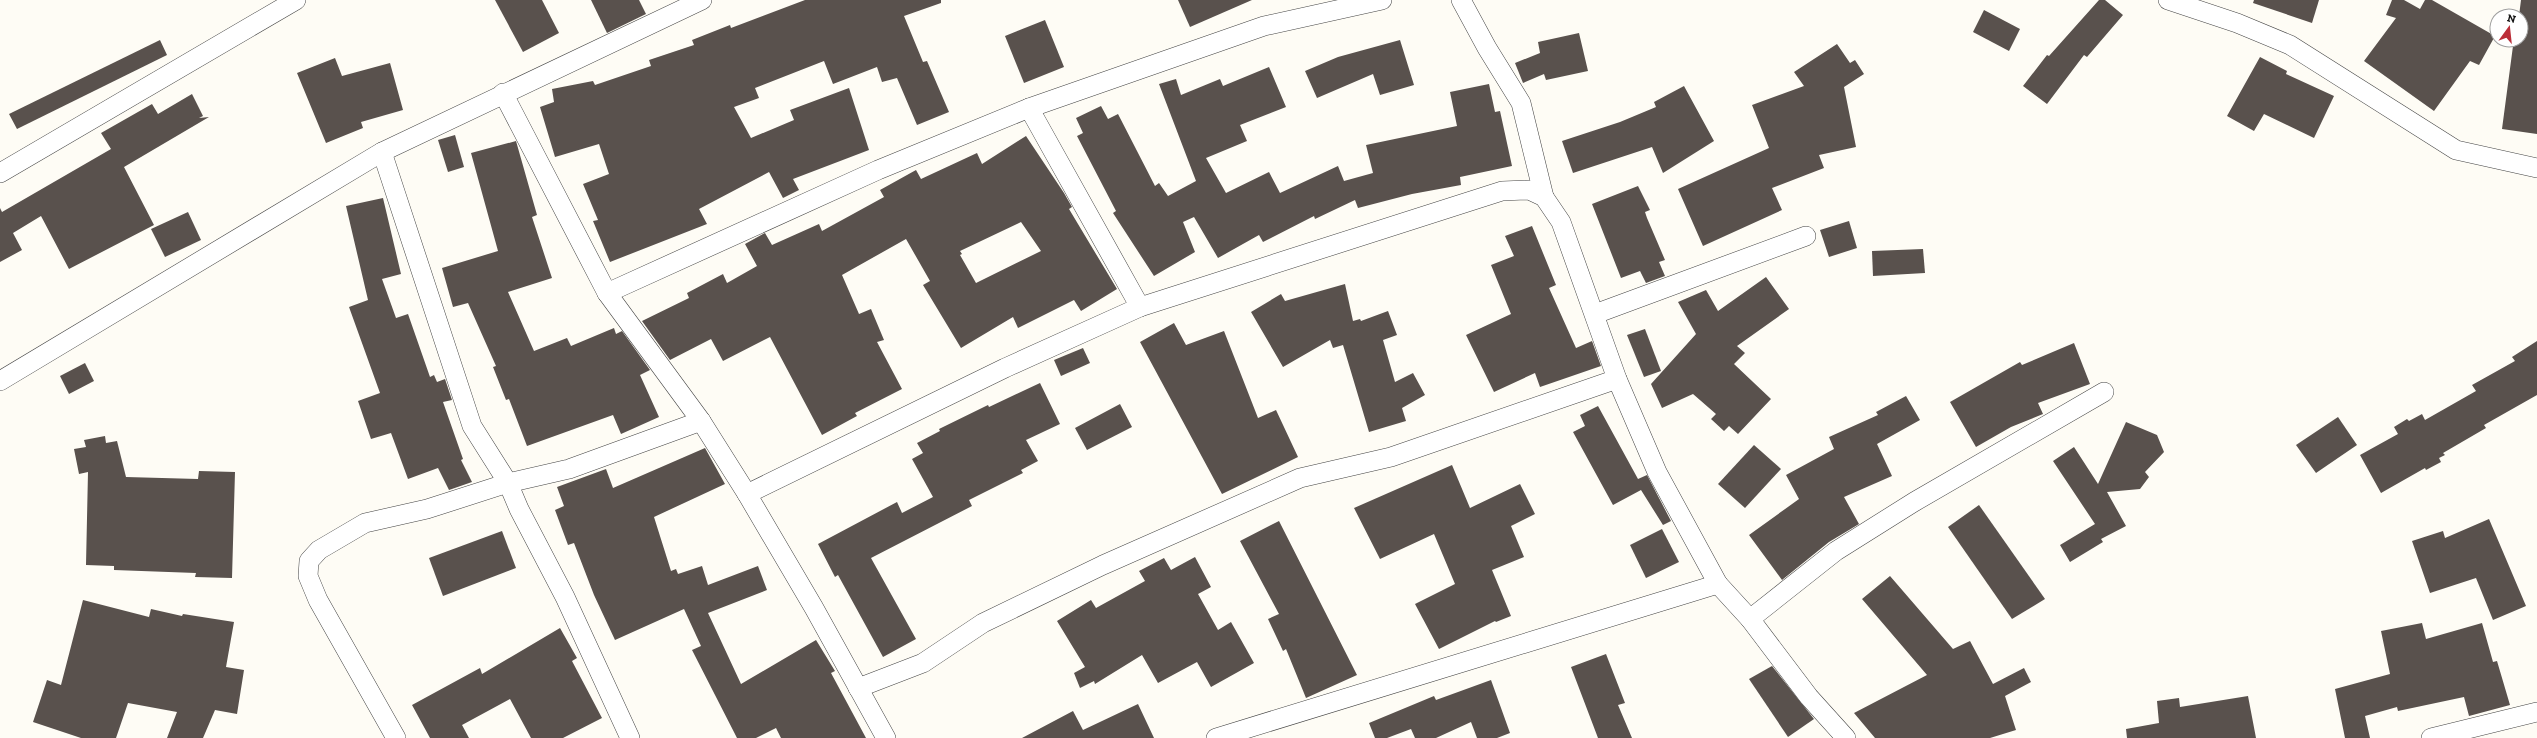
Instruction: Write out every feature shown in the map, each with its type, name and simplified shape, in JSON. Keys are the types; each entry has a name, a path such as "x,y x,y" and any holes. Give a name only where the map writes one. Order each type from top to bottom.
{"street":[{"path":"0,173 296,0"},
{"path":"0,381 382,152 503,93 702,0"},
{"path":"607,293 878,170 1029,108 1264,26 1382,0"},
{"path":"1461,0 1487,48 1521,103 1544,198 1561,222 1617,379 1657,472 1718,584 1750,619 1809,696 1846,738"},
{"path":"2168,0 2237,23 2290,46 2456,150 2537,168"},
{"path":"503,93 607,293 701,421 747,494 814,608 886,738"},
{"path":"1029,108 1140,307"},
{"path":"382,152 472,426 508,483 519,510 565,597 630,738"},
{"path":"747,494 1005,368 1140,307 1502,191 1529,190 1544,198"},
{"path":"1595,314 1806,236"},
{"path":"858,688 923,664 983,623 1103,565 1300,478 1391,457 1617,379"},
{"path":"1750,619 1836,551 1914,502 2104,392"},
{"path":"396,738 318,600 308,576 309,561 319,550 365,523 427,509 508,483 569,469 701,421"},
{"path":"1216,738 1718,584"},
{"path":"2431,738 2537,712"}],"building":[{"path":"495,0 542,0 559,33 523,52"},
{"path":"591,0 639,0 646,14 607,33"},
{"path":"805,0 941,0 941,3 904,16 923,62 927,61 949,112 917,125 897,78 882,82 877,67 833,84 824,61 755,88 759,98 734,107 751,138 794,120 790,110 849,88 869,150 793,179 799,190 783,198 769,172 699,209 707,224 610,262 593,221 598,220 583,184 609,174 599,144 555,157 540,107 554,102 552,89 593,81 595,85 651,66 649,60 694,45 692,40 730,25 731,28"},
{"path":"1178,0 1252,0 1190,27"},
{"path":"2099,0 2105,0 2123,15 2087,57 2084,55 2047,104 2023,86 2047,55 2049,56"},
{"path":"2254,0 2319,0 2312,23 2253,3"},
{"path":"2392,0 2404,0 2420,9 2425,0 2432,0 2489,33 2489,47 2479,65 2470,61 2434,111 2364,61 2396,18 2386,15"},
{"path":"2521,0 2537,0 2537,134 2502,129 2513,48 2529,48 2529,8 2520,8"},
{"path":"1984,10 2020,29 2009,51 1973,32"},
{"path":"1045,20 1064,67 1024,83 1005,36"},
{"path":"1579,33 1588,71 1546,80 1544,74 1523,83 1515,63 1540,53 1538,42"},
{"path":"160,40 167,55 17,129 9,114"},
{"path":"1400,40 1414,85 1380,95 1373,74 1317,98 1305,71 1338,57"},
{"path":"1837,44 1850,63 1855,60 1864,74 1844,87 1856,147 1819,155 1824,168 1772,188 1782,210 1703,246 1678,189 1769,148 1752,105 1804,86 1794,72"},
{"path":"2260,57 2287,71 2286,74 2334,96 2314,138 2264,114 2254,131 2227,116"},
{"path":"335,58 342,76 390,63 403,110 361,122 363,128 326,143 297,73"},
{"path":"1269,67 1286,107 1240,125 1247,141 1206,158 1226,193 1269,172 1280,193 1338,166 1344,181 1373,173 1366,145 1457,126 1450,92 1489,84 1495,112 1500,111 1512,166 1460,177 1461,185 1412,194 1358,208 1355,200 1315,219 1314,216 1263,242 1259,235 1218,258 1194,217 1183,222 1195,252 1154,276 1113,213 1116,211 1077,136 1083,133 1076,118 1101,106 1108,119 1118,114 1155,186 1159,183 1168,196 1196,181 1159,84 1176,79 1181,95 1220,79 1223,86"},
{"path":"1684,86 1714,141 1663,173 1652,147 1573,173 1562,141 1620,122 1656,107 1654,102"},
{"path":"192,94 203,116 199,118 209,117 124,167 154,225 69,269 41,216 13,233 22,250 0,262 0,208 2,212 111,149 101,133 152,104 158,114"},
{"path":"455,135 464,167 448,172 438,140"},
{"path":"1026,136 1064,193 1072,207 1069,209 1117,289 1081,311 1074,300 1018,328 1013,317 961,348 923,285 930,281 906,239 842,275 859,314 871,309 884,340 877,342 902,389 855,413 857,416 822,435 770,337 723,361 711,339 670,360 642,321 689,298 687,293 723,274 727,283 757,266 745,244 765,233 772,245 819,224 822,231 884,197 880,190 916,170 921,179 977,153 982,164","holes":["1021,222 1041,251 976,283 960,255 962,254 960,251"]},
{"path":"516,141 537,215 532,217 552,278 508,292 534,351 567,338 571,346 614,328 616,334 622,331 650,370 640,375 659,417 621,434 613,415 527,446 509,399 506,400 493,367 496,366 468,303 453,307 442,268 498,251 471,153"},
{"path":"1638,186 1650,210 1645,212 1665,260 1659,262 1665,276 1646,283 1640,271 1621,278 1592,204"},
{"path":"383,198 401,274 382,279 396,318 408,314 430,377 434,375 437,382 445,379 452,400 443,402 463,459 461,460 472,482 449,490 438,468 408,479 391,433 371,439 358,401 380,393 349,307 368,300 346,206"},
{"path":"188,212 201,240 165,257 151,229"},
{"path":"1849,221 1857,248 1829,257 1820,230"},
{"path":"1532,226 1556,285 1549,288 1576,348 1592,341 1601,366 1540,387 1535,373 1494,392 1466,335 1511,314 1491,265 1514,256 1505,236"},
{"path":"1923,249 1925,273 1873,276 1872,251"},
{"path":"1766,277 1789,309 1737,346 1745,353 1734,364 1771,399 1738,434 1729,426 1724,431 1711,419 1716,414 1693,394 1662,408 1651,384 1696,334 1678,302 1706,290 1718,311"},
{"path":"1345,284 1353,321 1360,319 1361,321 1388,311 1397,335 1383,340 1395,382 1413,373 1425,395 1402,408 1406,421 1369,432 1343,345 1333,348 1330,340 1283,367 1251,312 1281,294 1285,301"},
{"path":"1174,323 1186,345 1224,331 1258,418 1276,410 1298,457 1222,494 1140,342"},
{"path":"1645,329 1661,371 1644,377 1627,335"},
{"path":"2537,341 2537,395 2484,425 2486,428 2443,453 2445,455 2439,458 2441,462 2426,470 2425,468 2381,493 2360,455 2398,434 2394,427 2407,419 2409,421 2422,414 2425,420 2476,391 2472,385 2515,361 2512,357"},
{"path":"2074,343 2090,384 2038,403 2043,414 2011,427 1976,447 1950,402 2020,362 2022,365"},
{"path":"1083,348 1090,363 1061,376 1054,360"},
{"path":"85,363 94,381 69,394 60,376"},
{"path":"1040,383 1060,424 1026,440 1038,461 1021,470 1023,473 969,500 972,506 871,558 916,639 883,657 838,575 835,577 818,544 897,502 902,513 933,497 912,459 923,453 917,443 940,431 939,429 988,405 989,407"},
{"path":"1906,396 1920,420 1877,444 1892,476 1844,497 1859,524 1829,542 1782,580 1749,535 1799,499 1786,475 1834,449 1829,437 1878,415 1876,412"},
{"path":"1120,404 1132,427 1087,450 1075,428"},
{"path":"1598,406 1638,479 1647,475 1671,521 1663,525 1641,490 1613,505 1573,432 1585,426 1580,415"},
{"path":"2338,417 2357,445 2316,473 2296,445"},
{"path":"2126,422 2157,435 2164,452 2145,472 2149,477 2140,489 2107,492 2126,526 2101,539 2103,542 2070,562 2060,545 2095,524 2053,461 2074,447 2098,484"},
{"path":"105,436 106,443 117,441 126,477 198,479 199,471 235,472 232,578 195,577 196,573 114,570 114,566 86,565 88,472 79,474 74,449 86,447 84,440"},
{"path":"1754,445 1781,469 1745,508 1718,484"},
{"path":"705,448 725,484 654,517 671,571 676,569 678,574 702,566 708,585 758,566 767,590 708,613 741,684 816,640 835,671 831,673 866,738 781,738 776,728 756,738 737,738 692,650 701,646 684,609 615,640 594,595 574,543 568,545 555,510 564,506 557,487 606,469 613,488"},
{"path":"1452,465 1470,508 1520,484 1535,514 1511,526 1524,557 1492,570 1511,616 1496,622 1495,621 1439,649 1415,604 1455,584 1434,534 1380,559 1354,508"},
{"path":"1979,505 2045,599 2012,619 1948,527"},
{"path":"2489,519 2526,606 2493,620 2476,578 2430,593 2412,541 2443,531 2445,538"},
{"path":"1279,521 1357,675 1306,698 1286,649 1283,651 1268,619 1279,614 1240,541"},
{"path":"1662,529 1679,562 1646,578 1630,545"},
{"path":"502,531 516,568 443,596 429,558"},
{"path":"1195,557 1211,587 1198,594 1218,630 1231,622 1254,663 1211,687 1197,662 1158,683 1142,655 1095,684 1094,681 1080,688 1074,673 1085,667 1057,621 1091,600 1096,608 1145,581 1139,571 1164,558 1171,570"},
{"path":"1890,576 1953,649 1970,641 1993,684 2024,668 2031,682 2005,696 2016,730 1990,738 1875,738 1854,713 1927,675 1862,599"},
{"path":"83,600 149,617 151,609 182,616 183,614 234,622 226,667 244,670 237,714 215,710 203,738 167,738 177,712 128,703 116,738 81,738 33,722 47,680 61,685"},
{"path":"2422,623 2426,639 2482,623 2493,662 2497,661 2510,705 2469,716 2464,697 2398,711 2397,707 2365,716 2370,738 2345,738 2335,689 2390,674 2381,631"},
{"path":"560,628 577,658 572,661 602,718 563,738 531,738 510,699 462,725 469,738 430,738 412,705 480,668 482,674"},
{"path":"1606,654 1625,703 1618,705 1632,738 1598,738 1571,667"},
{"path":"1772,666 1814,719 1788,737 1749,679"},
{"path":"1491,680 1510,733 1497,738 1477,738 1471,722 1436,738 1415,738 1411,729 1387,738 1375,738 1369,723 1434,696 1436,700"},
{"path":"2248,696 2256,738 2127,738 2126,729 2159,723 2157,701 2179,698 2180,707"},
{"path":"1138,704 1154,738 1022,738 1073,711 1083,730"}]}
